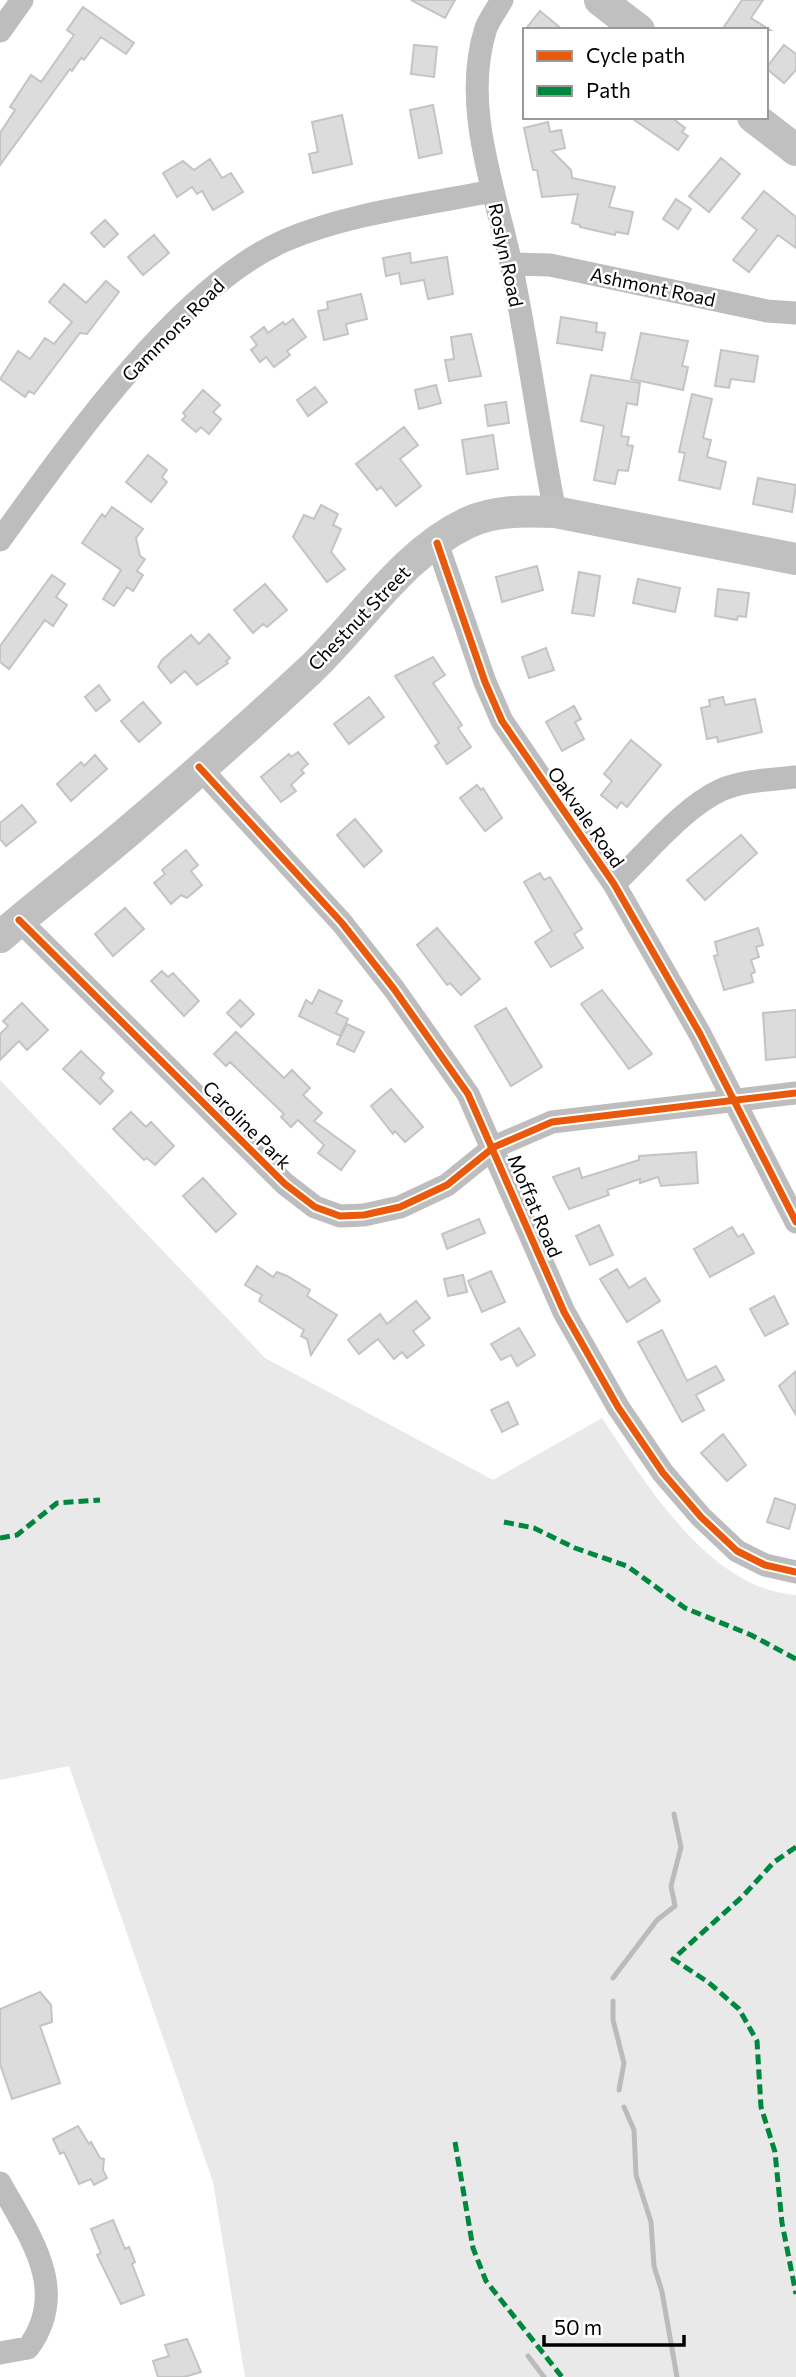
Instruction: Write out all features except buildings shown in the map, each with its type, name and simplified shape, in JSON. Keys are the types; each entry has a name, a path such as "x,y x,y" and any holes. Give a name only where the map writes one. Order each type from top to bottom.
{"main road":[{"path":"600,0 636,28"},
{"path":"756,119 796,150"},
{"name":"Chestnut Street","path":"10,928 131,829 309,671 404,570 465,524 485,516 516,511 555,512 796,559"}],"street":[{"path":"0,31 22,0"},
{"name":"Roslyn Road","path":"502,0 486,27 478,88 480,124 492,191 511,264 555,512"},
{"name":"Gammons Road","path":"0,540 114,391 150,349 217,282 249,258 286,240 325,226 492,191"},
{"name":"Ashmont Road","path":"511,264 550,265 767,311 796,313"},
{"name":"Oakvale Road","path":"437,543 485,682 502,721 614,884 734,1099 796,1222"},
{"name":"Moffat Road","path":"199,766 310,886 394,989 468,1094 494,1147 517,1210 564,1312 618,1407 663,1473 701,1517 737,1550 765,1565 796,1572"},
{"path":"614,884 694,807 721,790 748,782 796,777"},
{"name":"Caroline Park","path":"10,928 285,1184 315,1207 340,1216 400,1207 447,1185 494,1147 552,1122 796,1093"},
{"path":"0,2183 45,2270 48,2292 44,2316 28,2348 0,2353"}],"shaded area":[{"path":"0,1080 265,1358 493,1480 602,1418 660,1501 708,1554 735,1574 764,1588 796,1595 796,2377 245,2377 213,2182 69,1766 0,1780"}],"waterway":[{"path":"613,1978 657,1920 675,1906 671,1886 681,1847 674,1814"},
{"path":"613,2001 613,2020 624,2063 619,2090"},
{"path":"624,2107 634,2130 636,2175 651,2222 654,2266 662,2292 677,2377"},
{"path":"528,2356 544,2377"}],"marked path":[{"path":"0,1538 17,1535 57,1503 100,1500"},
{"path":"504,1522 534,1528 575,1548 627,1566 685,1608 751,1635 796,1659"},
{"path":"796,1847 774,1862 743,1896 673,1959 708,1982 739,2009 757,2041 761,2107 775,2152 782,2223 796,2294"},
{"path":"455,2142 473,2248 486,2281 562,2377"}],"cycle path":[{"path":"437,543 485,682 502,721 614,884 700,1034 796,1222"},
{"path":"199,767 342,923 394,989 468,1094 564,1312 618,1407 663,1473 701,1517 737,1551 765,1565 796,1572"},
{"path":"19,920 285,1184 315,1207 340,1216 364,1215 400,1207 447,1185 494,1147 552,1122 796,1093"}]}
